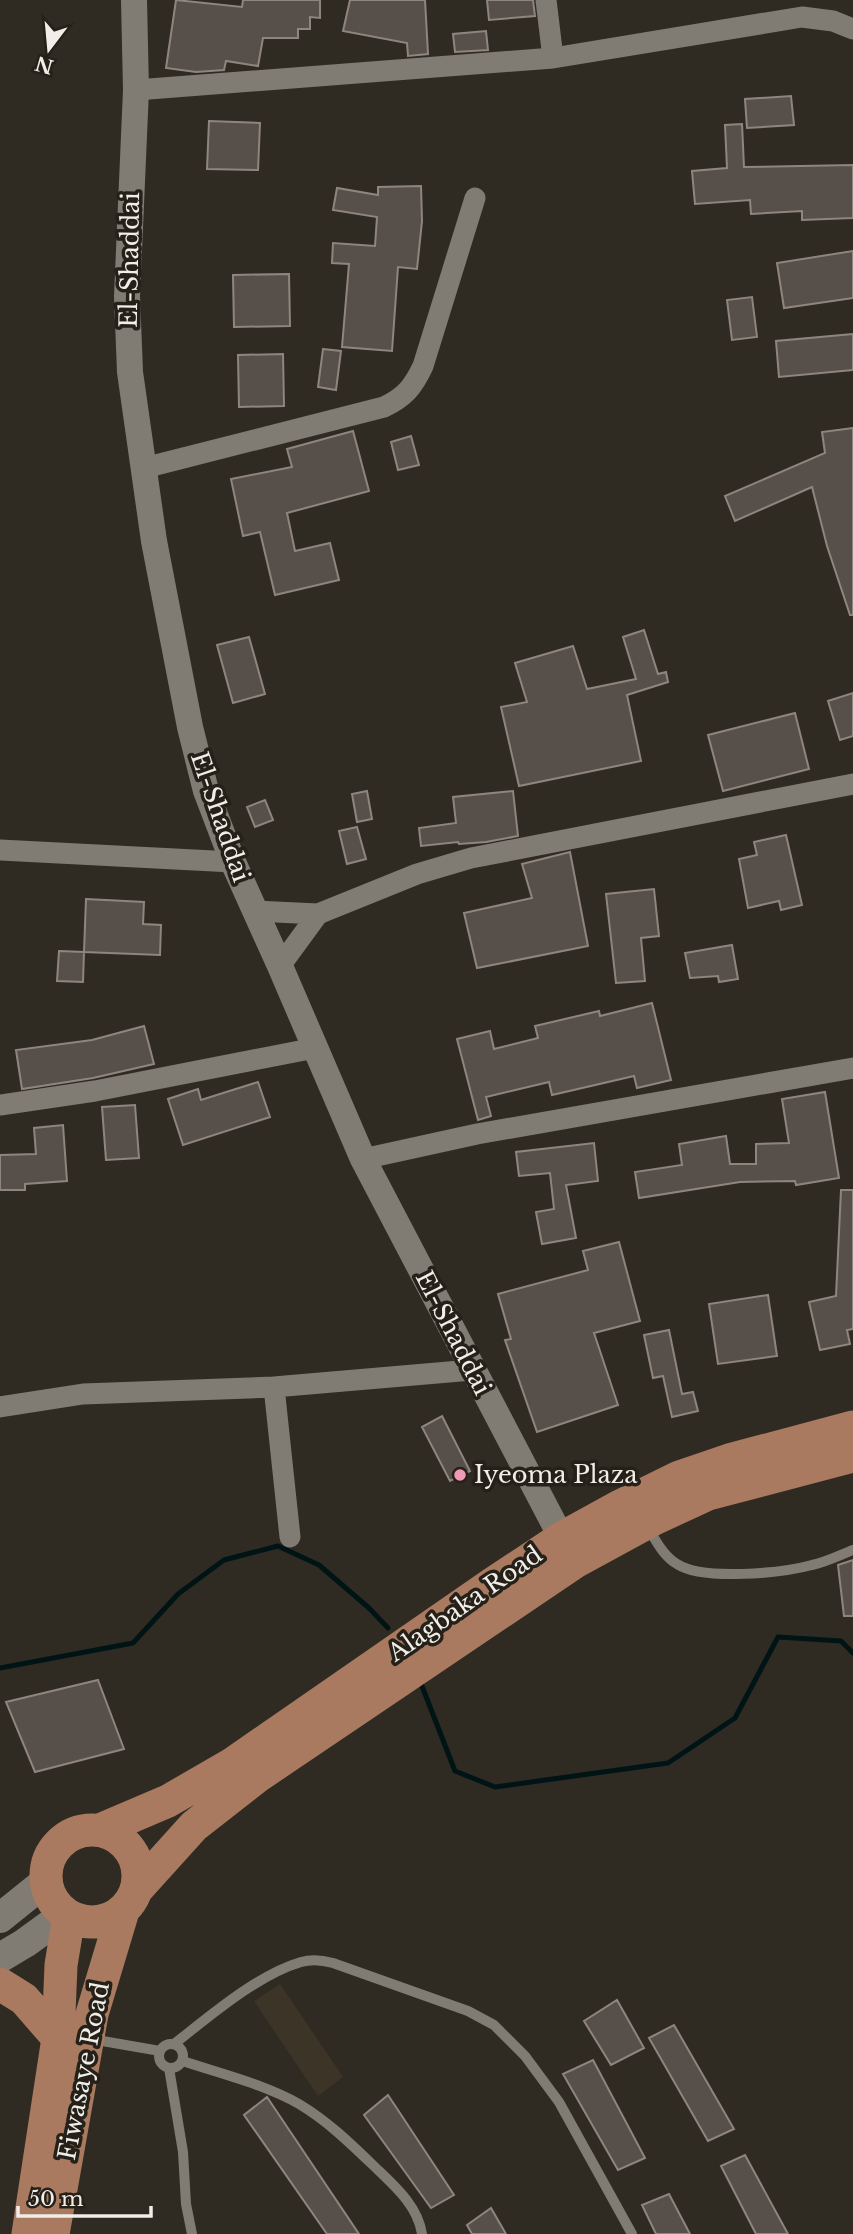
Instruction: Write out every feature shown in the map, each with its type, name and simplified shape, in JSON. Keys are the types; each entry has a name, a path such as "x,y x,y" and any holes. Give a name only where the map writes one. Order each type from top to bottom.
{"main road":[{"name":"Alagbaka Road","path":"130,1899 194,1826 258,1776 568,1551 620,1506 679,1477 729,1460 853,1427"},
{"name":"Alagbaka Road","path":"100,1830 180,1796 568,1551 645,1523 708,1494 853,1456"},
{"path":"85,1830 100,1830 127,1844 135,1857 139,1872 130,1899 111,1919 83,1922 67,1915 52,1899 46,1881 46,1867 60,1842 85,1830"},
{"path":"0,1918 46,1881"},
{"name":"Fiwasaye Road","path":"28,2234 73,2038 92,2014 130,1899"},
{"path":"0,1958 67,1915"},
{"name":"Fiwasaye Road","path":"53,2234 73,2038 61,1965 67,1915"},
{"path":"0,1984 24,1999 73,2038"}],"street":[{"name":"El-Shaddai","path":"134,0 136,90 127,296 130,372 154,541 190,727 206,791 233,862 363,1159 568,1551"},
{"path":"546,0 553,58"},
{"path":"136,90 553,58 802,17 833,21 853,29"},
{"path":"144,468 384,407 401,398 414,386 423,366 475,198"},
{"path":"254,911 318,914 417,874 471,858 853,784"},
{"path":"0,849 233,862"},
{"path":"280,966 318,914"},
{"path":"0,1105 96,1091 314,1048"},
{"path":"363,1159 477,1134 853,1068"},
{"path":"0,1407 83,1394 274,1387 472,1370"},
{"path":"274,1387 290,1537"}],"lane":[{"path":"645,1523 659,1547 675,1564 687,1569 725,1574 766,1573 812,1565 853,1550"},
{"path":"183,2061 174,2068 169,2068 160,2062 160,2051 163,2047 174,2044 234,1998 275,1973 301,1962 318,1960 333,1963 468,2011 494,2025 525,2056 559,2102 632,2234"},
{"path":"73,2038 160,2051"},
{"path":"174,2044 183,2051 183,2061"},
{"path":"183,2061 278,2093 337,2130 400,2191 419,2219 422,2234"},
{"path":"169,2068 183,2152 186,2204 192,2234"}],"shaded area":[{"path":"280,1984 343,2077 318,2096 254,2001"}],"building":[{"path":"176,0 242,7 243,0 320,0 320,18 310,17 310,29 298,29 298,38 263,38 258,66 226,61 224,70 196,72 166,68"},
{"path":"350,0 425,0 428,54 408,56 407,43 343,31"},
{"path":"487,0 533,0 535,16 489,20"},
{"path":"486,31 488,50 455,52 453,34"},
{"path":"791,96 794,125 747,128 745,99"},
{"path":"209,121 260,123 258,170 207,169"},
{"path":"742,124 744,167 853,165 853,218 802,220 802,211 751,214 750,200 695,204 692,171 727,168 725,125"},
{"path":"421,186 422,221 417,269 398,267 392,351 342,347 349,264 332,263 333,243 375,246 377,217 333,210 337,188 378,195 378,187"},
{"path":"853,251 853,298 784,308 777,263"},
{"path":"289,274 290,326 234,327 233,275"},
{"path":"752,297 757,337 732,340 727,300"},
{"path":"853,334 853,370 779,377 776,341"},
{"path":"323,349 341,351 336,390 318,387"},
{"path":"283,354 284,406 239,407 238,355"},
{"path":"853,428 853,615 850,615 827,546 812,487 735,521 725,496 825,453 822,432"},
{"path":"353,431 369,491 287,513 295,551 330,543 339,580 275,595 260,532 243,536 231,479 292,467 287,449"},
{"path":"411,436 419,465 398,470 391,442"},
{"path":"644,630 658,674 666,672 668,682 627,695 641,761 519,786 501,707 527,702 515,663 573,646 587,689 636,679 623,637"},
{"path":"249,637 265,694 233,703 217,645"},
{"path":"853,693 853,736 840,740 828,701"},
{"path":"795,713 809,769 723,791 708,735"},
{"path":"367,791 372,819 357,822 352,794"},
{"path":"513,791 518,836 486,842 421,846 419,828 456,823 453,797"},
{"path":"265,800 273,820 255,827 247,807"},
{"path":"357,827 366,859 347,864 339,831"},
{"path":"786,835 802,905 781,910 779,901 748,908 739,859 757,855 754,842"},
{"path":"570,852 588,946 477,968 464,913 532,898 522,864"},
{"path":"654,889 659,936 641,938 645,981 616,983 606,894"},
{"path":"86,899 144,902 143,924 161,925 160,955 84,952"},
{"path":"732,945 738,979 719,982 718,976 690,978 685,953"},
{"path":"59,951 84,952 83,982 57,981"},
{"path":"652,1003 671,1080 637,1088 634,1076 552,1095 549,1082 486,1097 491,1116 478,1120 457,1039 490,1031 494,1049 538,1038 535,1026 599,1011 600,1016"},
{"path":"144,1026 154,1064 93,1078 22,1089 16,1050 92,1040"},
{"path":"258,1082 270,1117 183,1145 168,1099 198,1089 201,1100"},
{"path":"825,1092 839,1178 796,1185 795,1181 740,1182 639,1198 635,1172 682,1165 679,1144 726,1136 730,1164 756,1164 756,1144 789,1143 782,1099"},
{"path":"135,1105 139,1158 106,1160 102,1107"},
{"path":"63,1125 67,1181 25,1184 25,1190 0,1190 0,1155 36,1154 34,1128"},
{"path":"594,1143 598,1181 566,1185 576,1238 542,1244 536,1212 554,1209 550,1173 519,1176 516,1152"},
{"path":"841,1190 853,1190 853,1329 847,1330 850,1344 820,1350 809,1302 836,1296"},
{"path":"619,1242 640,1321 594,1333 618,1405 537,1432 505,1340 511,1339 498,1294 588,1270 583,1251"},
{"path":"768,1295 777,1356 718,1364 709,1304"},
{"path":"669,1330 682,1394 693,1392 698,1411 672,1417 663,1376 653,1378 644,1335"},
{"path":"442,1416 470,1471 450,1481 422,1427"},
{"path":"853,1560 853,1616 844,1616 838,1565"},
{"path":"98,1680 124,1749 35,1772 6,1702"},
{"path":"617,2000 644,2048 611,2065 584,2021"},
{"path":"674,2025 734,2129 708,2141 649,2038"},
{"path":"593,2060 645,2158 618,2170 563,2074"},
{"path":"388,2095 454,2195 431,2208 364,2115"},
{"path":"267,2097 359,2234 327,2234 244,2115"},
{"path":"745,2155 788,2234 756,2234 721,2166"},
{"path":"669,2194 690,2234 656,2234 642,2205"},
{"path":"491,2208 506,2234 472,2234 467,2225"}],"waterway":[{"path":"0,1668 133,1643 178,1594 224,1560 278,1546 319,1565 388,1628"},
{"path":"420,1681 455,1771 495,1787 668,1763 735,1718 778,1637 841,1641 853,1653"}],"place":[{"name":"Iyeoma Plaza","path":"460,1475"}]}
